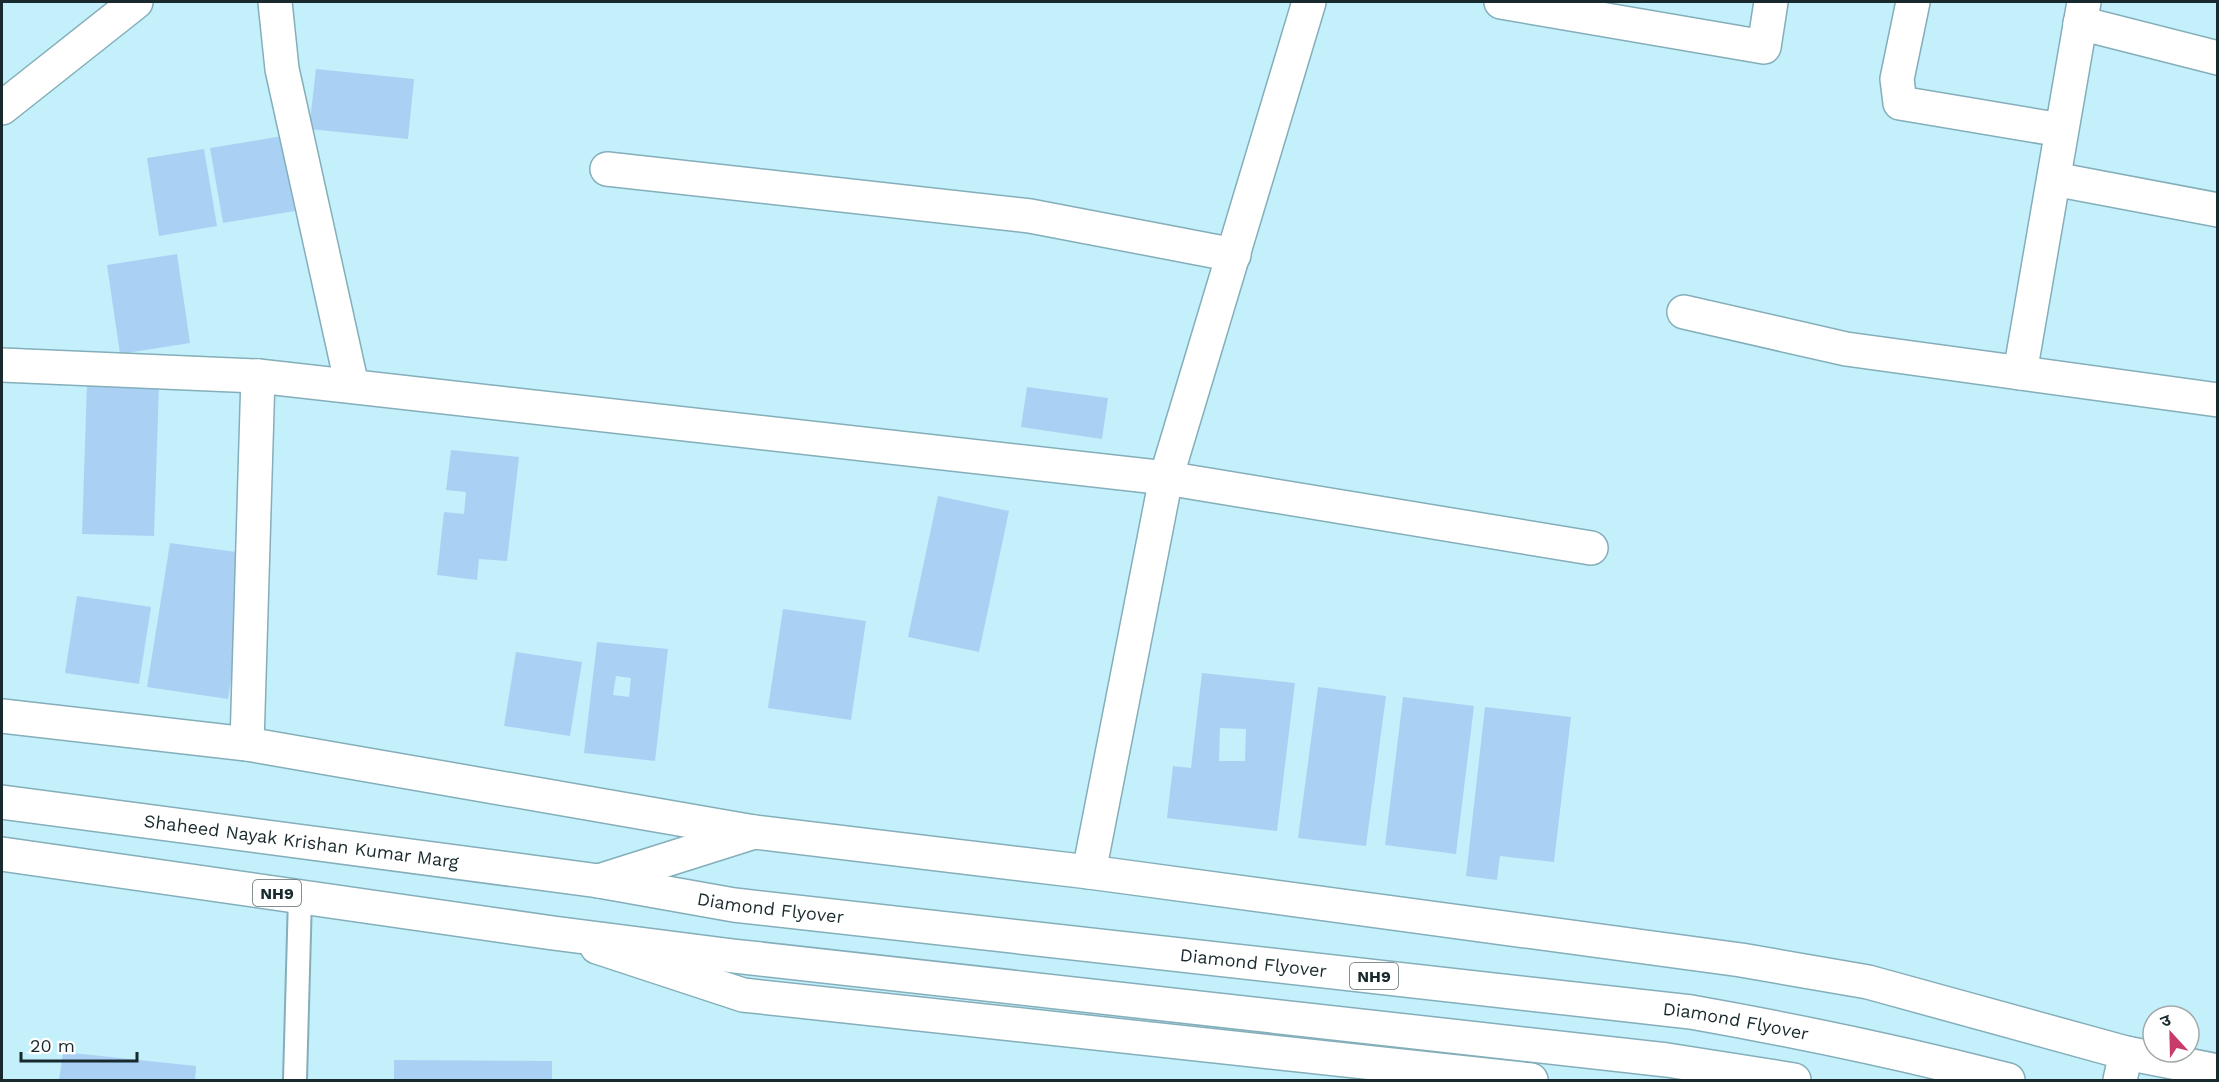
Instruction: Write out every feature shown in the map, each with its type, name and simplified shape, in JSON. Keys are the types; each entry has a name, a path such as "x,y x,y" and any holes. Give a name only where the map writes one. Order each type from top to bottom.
{"main road":[{"path":"2,108 136,2"},
{"path":"274,2 282,69 352,386"},
{"path":"1089,872 1166,478 1234,255 1304,2"},
{"path":"1501,2 1764,47 1771,2"},
{"path":"1913,2 1898,79 1900,103 2061,130"},
{"path":"2020,373 2082,12 2217,58"},
{"path":"608,169 1030,216 1234,255"},
{"path":"2054,179 2217,210"},
{"path":"1684,312 1846,349 2217,400"},
{"path":"2,364 258,376 1166,478 1591,548"},
{"path":"247,744 258,376"},
{"path":"2,716 247,744 754,832 1089,872 1764,964 1868,982 2123,1066 2217,1071"},
{"name":"Shaheed Nayak Krishan Kumar Marg","path":"2,802 599,881"},
{"path":"599,881 754,832"},
{"name":"NH9","path":"2,854 553,933 733,956 1666,1060 1794,1080"},
{"name":"Diamond Flyover","path":"599,881 734,905 1691,1012 1819,1035 1920,1057 2008,1080"},
{"path":"553,933 743,994 1531,1080"}],"lane":[{"path":"295,1080 300,897"}],"building":[{"path":"316,69 414,79 408,139 309,129"},
{"path":"283,136 295,211 223,223 210,148"},
{"path":"204,149 217,226 159,236 147,158"},
{"path":"177,254 190,343 120,354 107,265"},
{"path":"87,383 159,385 154,536 82,534"},
{"path":"1027,387 1108,398 1102,439 1021,427"},
{"path":"451,450 519,457 507,561 479,559 477,580 437,575 444,512 464,514 466,492 446,490"},
{"path":"938,496 1009,511 979,652 908,637"},
{"path":"170,543 251,554 228,699 147,687"},
{"path":"77,596 151,607 139,684 65,673"},
{"path":"783,609 866,621 851,720 768,708"},
{"path":"597,642 668,649 655,761 584,753","holes":["616,676 631,678 629,697 613,695"]},
{"path":"516,652 582,662 570,736 504,726"},
{"path":"1202,673 1295,683 1277,831 1167,818 1173,766 1191,768","holes":["1220,728 1246,729 1245,761 1219,761"]},
{"path":"1318,687 1386,696 1366,846 1298,838"},
{"path":"1403,697 1474,706 1456,854 1385,845"},
{"path":"1485,707 1571,717 1554,862 1500,856 1497,880 1466,876"},
{"path":"63,1052 196,1066 195,1080 59,1080"},
{"path":"394,1060 552,1061 552,1080 394,1080"}]}
